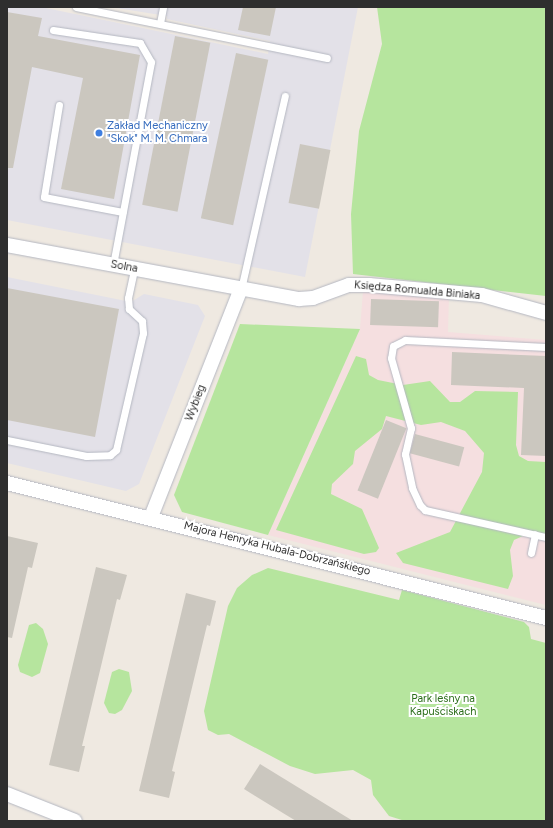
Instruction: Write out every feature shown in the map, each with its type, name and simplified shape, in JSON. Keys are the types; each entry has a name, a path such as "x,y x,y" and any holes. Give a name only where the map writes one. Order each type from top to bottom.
{"street":[{"name":"Solna","path":"7,245 241,289"},
{"name":"Księdza Romualda Biniaka","path":"241,289 298,299 319,296 349,285 369,285 482,295 546,313"},
{"name":"Wybieg","path":"151,517 241,289"},
{"name":"Majora Henryka Hubala-Dobrzańskiego","path":"7,483 151,517 546,618"},
{"path":"7,794 75,821"}],"lane":[{"path":"76,7 327,58"},
{"path":"160,23 163,7"},
{"path":"52,30 140,43 151,62 113,265"},
{"path":"241,289 285,96"},
{"path":"59,105 44,197 123,212"},
{"path":"7,440 86,456 110,455 116,450 143,332 142,321 129,309 128,298 134,269"},
{"path":"546,347 405,340 397,342 391,352 392,370 411,428 405,454 412,488 424,510 546,537"},
{"path":"531,553 535,534"}],"shaded area":[{"path":"7,7 41,7 268,54 270,41 167,19 167,16 110,7 358,7 305,277 7,220"},
{"path":"7,277 131,302 144,294 198,305 205,316 139,484 126,491 7,463"},
{"path":"363,291 449,295 448,332 546,340 546,605 268,535 360,329"}],"green space":[{"path":"377,7 546,7 546,296 353,274 351,214 359,131 382,44"},
{"path":"240,324 360,329 268,535 182,512 174,495"},
{"path":"356,356 366,359 369,375 378,380 403,385 430,381 450,402 460,402 475,391 518,392 516,445 519,456 528,461 546,462 546,537 534,531 514,540 510,550 513,576 508,589 403,563 396,553 450,532 482,472 484,453 465,431 441,422 421,425 386,416 382,429 355,451 353,464 332,484 331,494 362,509 379,548 376,552 364,554 276,530"},
{"name":"Park leśny na Kapuściskach","path":"268,568 399,600 402,590 524,622 529,627 531,639 546,643 546,821 405,821 389,816 373,795 371,780 353,770 315,774 290,766 229,734 218,735 208,730 204,711 228,606 237,588 252,575"},
{"path":"36,623 43,629 48,644 40,673 32,677 20,672 18,665 29,625"},
{"path":"119,669 129,672 132,691 122,710 115,714 109,713 104,703 112,672"}],"building":[{"path":"243,7 276,7 270,36 238,30"},
{"name":"Zakład Mechaniczny \"Skok\" M. M. Chmara","path":"7,12 42,18 38,36 140,55 114,199 61,189 83,78 32,67 13,168 7,168"},
{"path":"175,36 210,43 178,212 142,205"},
{"path":"236,53 268,60 233,225 201,218"},
{"path":"300,144 330,150 319,209 289,203"},
{"path":"7,288 119,309 95,437 7,420"},
{"path":"371,299 439,301 438,327 370,325"},
{"path":"452,352 546,356 546,456 521,455 524,388 451,385"},
{"path":"386,420 406,428 378,499 358,490"},
{"path":"415,434 464,447 459,467 410,453"},
{"path":"7,536 38,543 32,568 28,567 12,638 7,637"},
{"path":"96,567 127,575 120,600 117,599 82,746 85,746 79,772 49,765"},
{"path":"186,593 216,601 210,626 207,625 172,771 175,772 169,798 139,791"},
{"path":"260,764 353,821 296,821 244,789"}],"place":[{"name":"Zakład Mechaniczny \"Skok\" M. M. Chmara","path":"99,133"}]}
